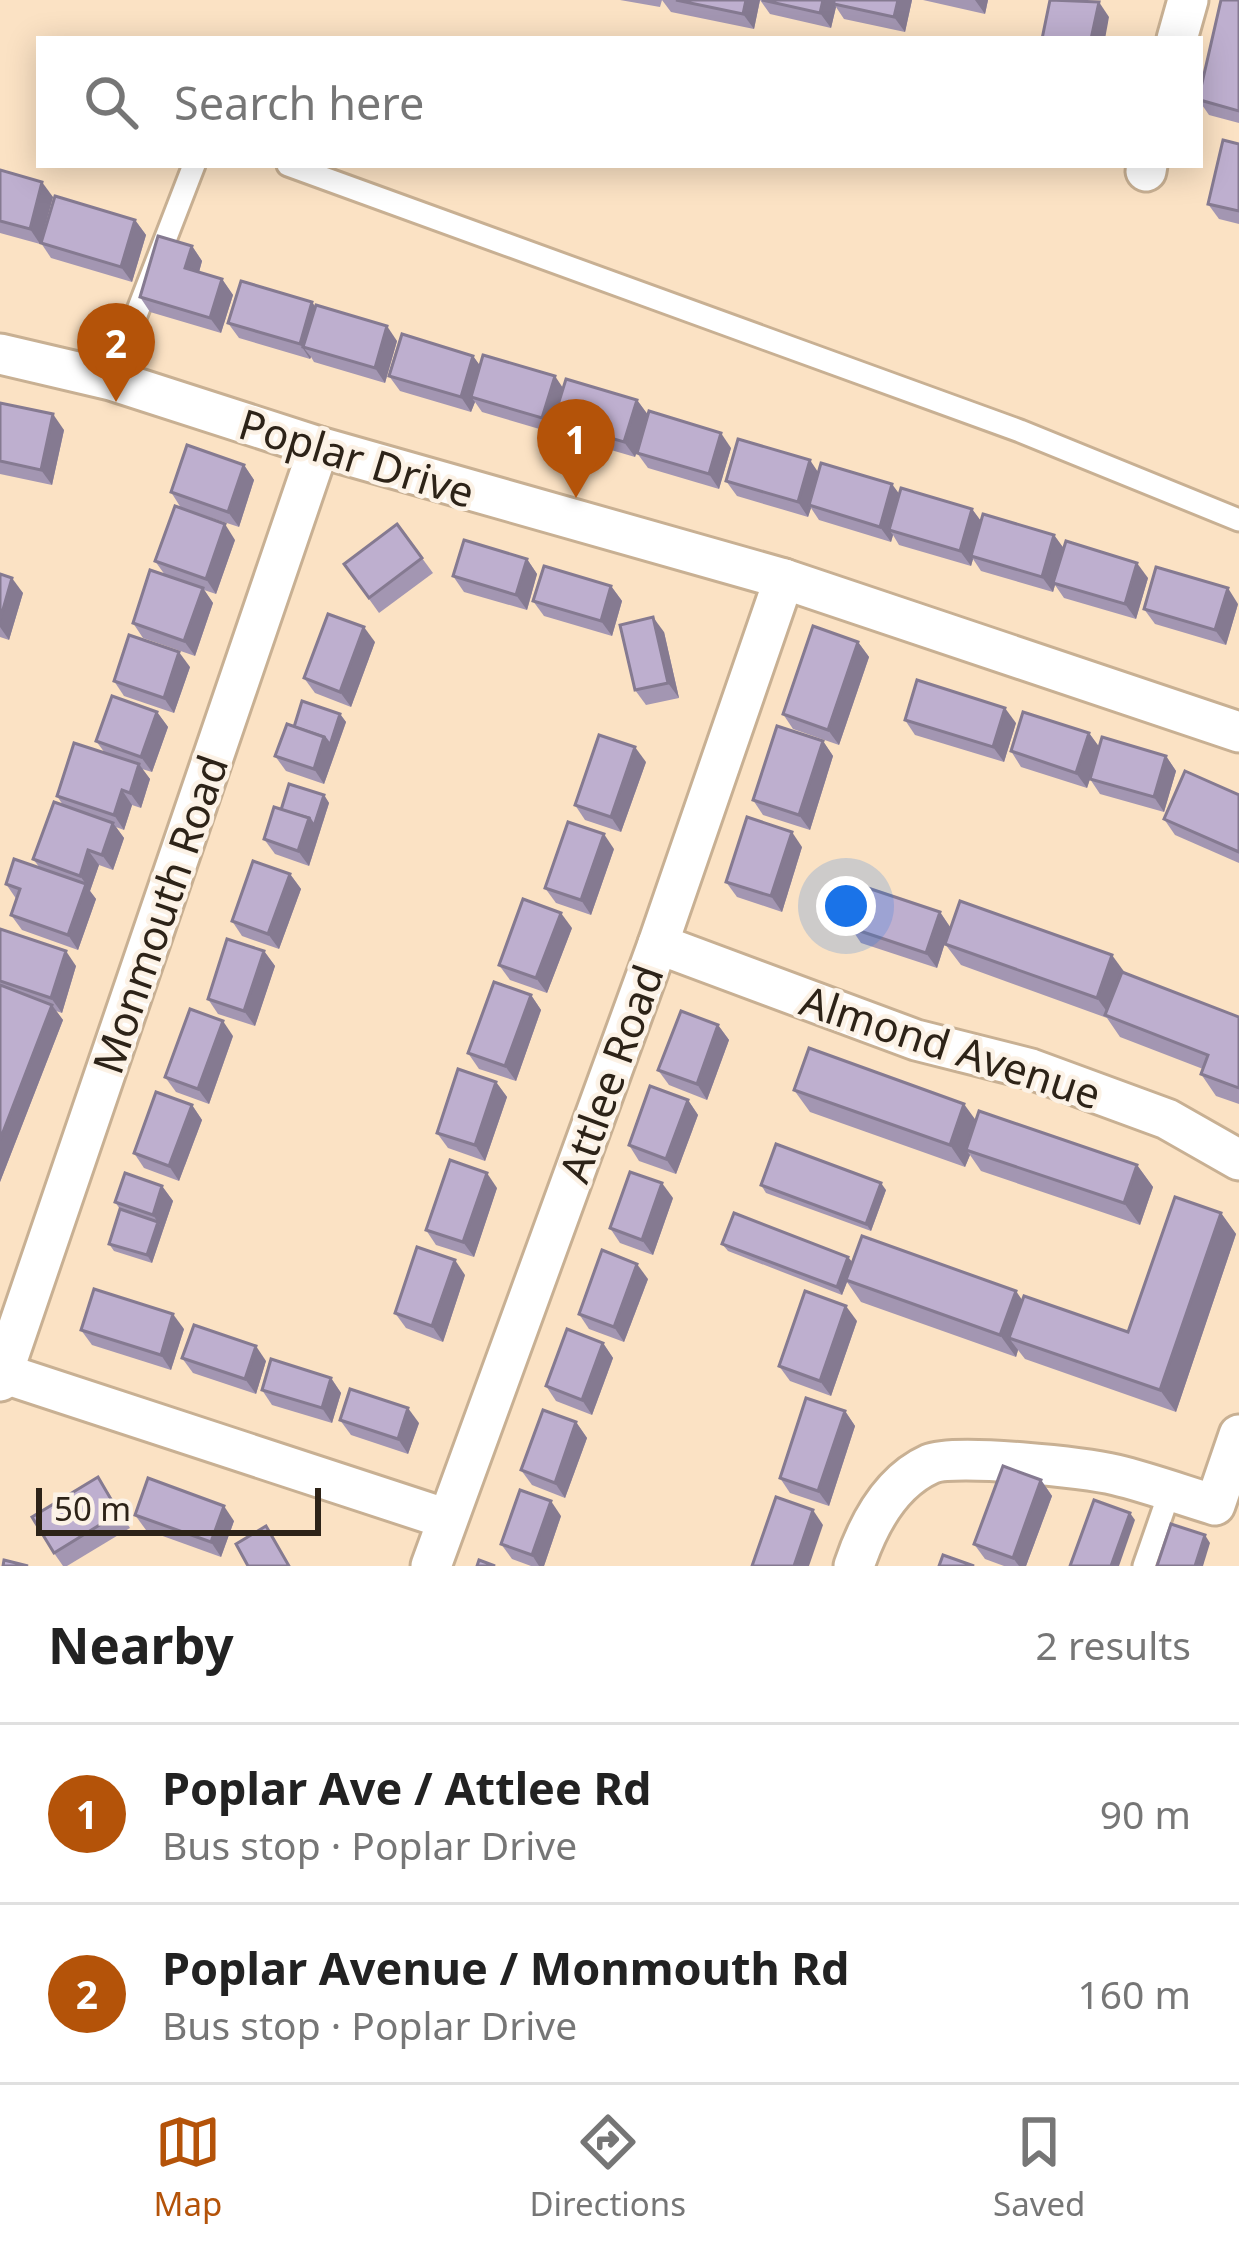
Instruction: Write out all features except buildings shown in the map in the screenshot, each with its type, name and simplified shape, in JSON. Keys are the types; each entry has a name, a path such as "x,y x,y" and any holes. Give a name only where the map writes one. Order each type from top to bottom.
{"street":[{"path":"1179,36 1188,0"},
{"name":"Poplar Drive","path":"0,354 111,380 320,447 784,579 1239,732"},
{"name":"Monmouth Road","path":"1,1377 320,447"},
{"name":"Attlee Road","path":"431,1566 658,944 784,579"},
{"name":"Almond Avenue","path":"658,944 916,1040 1031,1069 1167,1119 1239,1160"},
{"path":"1,1377 447,1520"},
{"path":"854,1566 865,1533 896,1489 932,1462 970,1460 1112,1474 1214,1505 1239,1435"}],"lane":[{"path":"111,380 193,168"},
{"path":"296,168 1020,431 1239,520"},
{"path":"1144,1566 1170,1491"}],"place":[{"name":"Poplar Avenue / Monmouth Rd","path":"116,402"},
{"name":"Poplar Ave / Attlee Rd","path":"576,498"}]}
